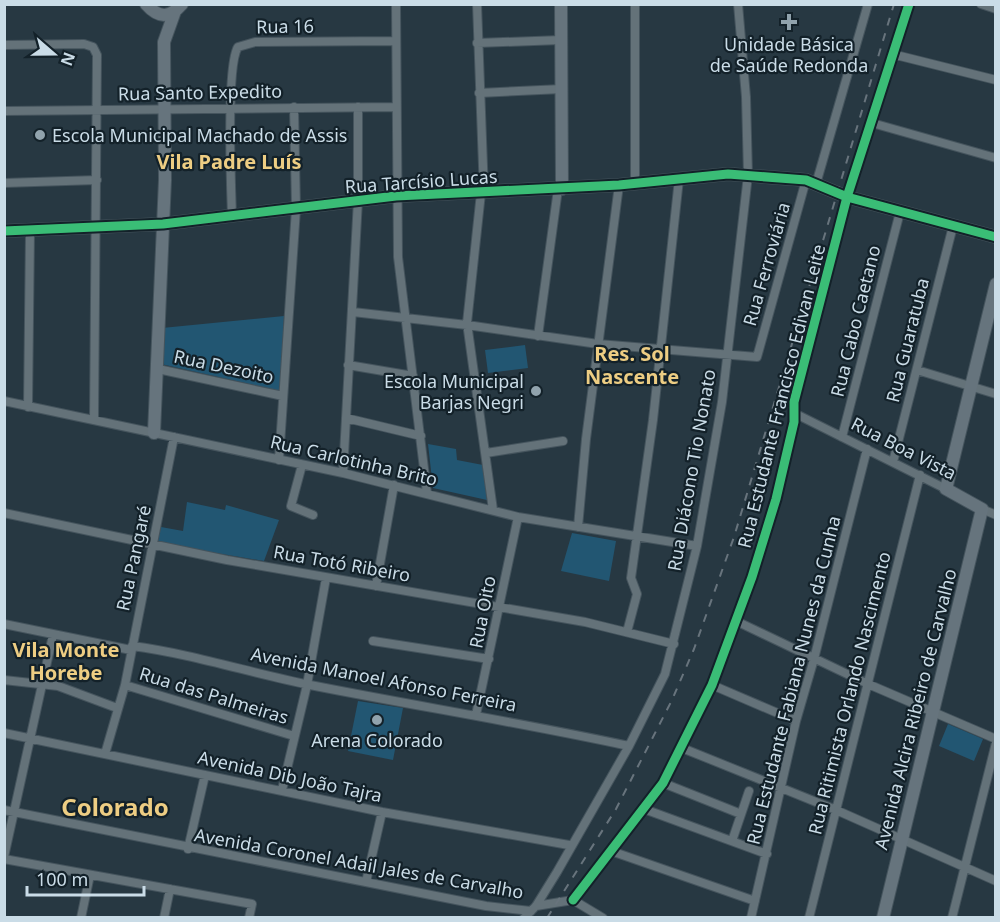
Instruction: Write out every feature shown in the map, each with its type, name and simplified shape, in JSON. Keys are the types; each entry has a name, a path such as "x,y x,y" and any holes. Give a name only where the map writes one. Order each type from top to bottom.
{"street":[{"path":"146,4 154,13 178,9"},
{"path":"396,4 395,107 398,256 427,493"},
{"path":"477,4 483,193 468,325 493,510"},
{"path":"538,336 560,189 561,4"},
{"path":"635,4 635,184"},
{"name":"Rua Diácono Tio Nonato","path":"524,918 533,908 629,746 664,674 674,644 697,546 716,445 748,175 746,97 738,4"},
{"name":"Rua Ferroviária","path":"728,354 757,357 868,4"},
{"name":"Rua Estudante Francisco Edivan Leite","path":"573,900 663,783 712,684 776,500 796,414 793,409 842,196 872,123 909,4"},
{"path":"981,4 996,9"},
{"path":"154,433 166,109 164,42 178,9"},
{"path":"477,43 561,40"},
{"name":"Rua 16","path":"232,216 231,107 234,57 241,44 395,41"},
{"path":"4,45 84,44 93,47 97,55 94,420"},
{"path":"892,54 996,80"},
{"path":"479,93 562,88"},
{"path":"279,460 296,209 294,107"},
{"path":"343,473 358,201 358,107"},
{"name":"Rua Santo Expedito","path":"4,111 395,107"},
{"path":"872,123 996,158"},
{"name":"Rua Tarcísio Lucas","path":"4,231 97,229 163,224 396,196 560,189 728,174 811,182 842,196 996,237"},
{"path":"627,632 638,594 631,578 662,349 679,179"},
{"path":"4,183 97,180"},
{"path":"578,527 598,344 619,185"},
{"name":"Rua Cabo Caetano","path":"842,437 900,212"},
{"name":"Rua Guaratuba","path":"893,462 953,226"},
{"path":"28,407 30,231"},
{"path":"946,489 971,387 992,316 996,284"},
{"path":"352,312 468,325 598,344 728,354"},
{"path":"348,365 413,376"},
{"name":"Rua Dezoito","path":"158,369 283,396"},
{"path":"916,369 996,394"},
{"name":"Rua Carlotinha Brito","path":"4,401 343,473 518,517 697,546"},
{"name":"Rua Boa Vista","path":"796,414 996,515"},
{"path":"346,418 421,436"},
{"name":"Rua Pangaré","path":"105,754 125,685 174,437"},
{"path":"486,453 563,441"},
{"name":"Rua Estudante Fabiana Nunes da Cunha","path":"751,918 796,721 867,449"},
{"path":"302,465 291,506 313,515"},
{"name":"Rua Ritimista Orlando Nascimento","path":"810,918 920,476"},
{"path":"376,586 394,485"},
{"name":"Avenida Alcira Ribeiro de Carvalho","path":"882,918 982,509"},
{"name":"Rua Totó Ribeiro","path":"4,513 152,546 500,607 627,632 674,644"},
{"name":"Rua Oito","path":"476,715 518,517"},
{"path":"282,790 307,685 326,578"},
{"path":"735,621 996,741 952,918"},
{"name":"Avenida Manoel Afonso Ferreira","path":"4,624 53,635 191,656 307,685 476,715 629,746"},
{"path":"53,635 45,683 9,811 4,858 252,904 249,918"},
{"path":"373,641 489,659"},
{"path":"4,680 45,683 68,688 117,708"},
{"path":"712,684 796,721"},
{"name":"Rua das Palmeiras","path":"125,685 294,736"},
{"name":"Avenida Dib João Tajra","path":"4,733 382,812 569,845"},
{"path":"682,748 836,810 902,842 996,881"},
{"path":"188,849 205,775"},
{"path":"663,783 741,814"},
{"path":"732,841 749,790"},
{"path":"644,809 767,854"},
{"name":"Avenida Coronel Adail Jales de Carvalho","path":"9,811 188,849 486,906 533,908"},
{"path":"366,882 382,812"},
{"path":"611,851 755,901"},
{"path":"81,918 90,875"},
{"path":"164,918 170,890"},
{"path":"533,908 573,900 603,918"}],"shaded area":[{"path":"284,316 280,391 161,364 162,328"},
{"path":"525,345 528,368 488,373 485,350"},
{"path":"428,444 456,449 457,460 483,465 487,500 433,488"},
{"path":"187,502 225,510 226,505 279,520 264,561 157,543 161,527 183,531"},
{"path":"572,533 616,541 609,581 561,571"},
{"name":"Arena Colorado","path":"358,701 403,708 393,760 348,751"},
{"path":"948,724 983,739 974,761 939,746"}],"railway":[{"path":"547,918 616,809 672,700 694,649 734,537 894,4"}],"cycle path":[{"path":"573,900 663,783 712,685 752,577 776,499 794,422 794,402 847,197 909,4"},
{"path":"4,231 163,224 396,196 619,185 728,174 806,180 847,197 996,237"}],"place":[{"name":"Unidade Básica de Saúde Redonda","path":"789,22"},
{"name":"Escola Municipal Machado de Assis","path":"40,135"},
{"name":"Escola Municipal Barjas Negri","path":"536,391"},
{"name":"Arena Colorado","path":"377,720"}],"district":[{"name":"Vila Padre Luís","path":"229,161"},
{"name":"Res. Sol Nascente","path":"632,364"},
{"name":"Vila Monte Horebe","path":"66,660"},
{"name":"Colorado","path":"115,806"}]}
